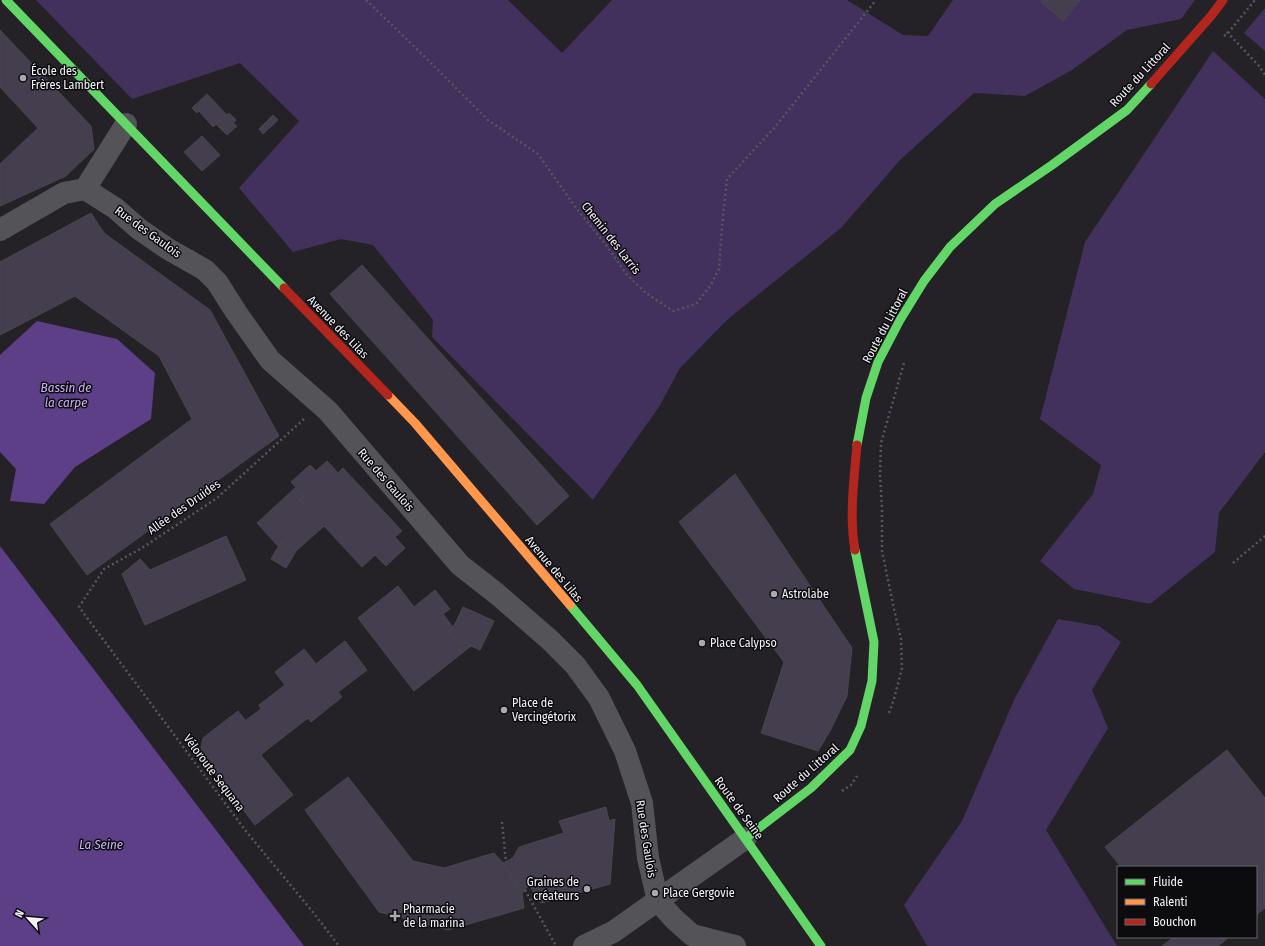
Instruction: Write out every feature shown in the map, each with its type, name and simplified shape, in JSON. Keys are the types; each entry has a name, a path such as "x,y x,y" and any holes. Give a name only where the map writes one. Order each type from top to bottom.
{"street":[{"name":"Avenue des Lilas","path":"6,0 415,423 636,685"},
{"name":"Route du Littoral","path":"746,838 811,788 850,750 861,726 872,681 874,642 853,538 853,484 858,441 866,398 878,362 900,320 924,281 950,247 995,204 1052,165 1127,110 1211,16 1223,0"},
{"path":"0,230 64,193 85,189 126,124"},
{"name":"Rue des Gaulois","path":"85,189 116,208 139,229 168,249 206,270 217,282 270,360 328,411 460,565 497,594 550,640 575,665 600,698 625,751 642,803 648,858 658,901"},
{"name":"Route de Seine","path":"636,685 746,838 821,946"},
{"path":"584,946 613,932 746,838"},
{"path":"658,901 674,919 692,934 734,946"}],"path":[{"name":"Chemin des Larris","path":"366,0 488,120 538,154 576,208 606,245 627,275 646,293 673,312 696,304 711,285 719,269 727,179 775,126 876,0"},
{"path":"1222,37 1228,34 1255,0"},
{"path":"1211,16 1259,66 1265,75"},
{"path":"886,719 894,699 902,668 901,639 882,551 880,475 881,443 905,361"},
{"name":"Allée des Druides","path":"79,607 104,569 142,548 217,498 321,405"},
{"path":"1233,563 1265,536"},
{"name":"Véloroute Sequana","path":"79,607 245,830 339,946"},
{"path":"838,794 851,785 860,772"},
{"path":"502,822 506,862"},
{"path":"525,890 556,946"}],"shaded area":[{"path":"36,0 508,0 562,53 612,0 847,0 903,35 928,36 953,0 1195,0 1181,19 1127,30 1072,70 1025,96 974,93 900,160 841,228 728,319 680,368 659,407 593,500 432,337 433,320 373,245 341,239 293,252 239,188 299,121 240,63 132,99"},
{"path":"1265,8 1265,51 1244,33"},
{"path":"1213,51 1265,99 1265,452 1219,513 1215,552 1150,604 1074,589 1040,561 1093,494 1101,465 1040,419 1085,242"},
{"path":"1058,619 1099,626 1121,642 1092,690 1108,728 1046,830 1117,946 927,946 904,905 962,821 1014,700"}],"water":[{"name":"Bassin de la carpe","path":"37,321 117,339 155,373 151,419 75,467 44,504 10,501 16,469 0,452 0,355"},
{"name":"La Seine","path":"0,546 304,946 0,946"}],"building":[{"path":"1043,0 1080,0 1063,21 1041,2"},
{"name":"École des Frères Lambert","path":"0,30 91,126 94,149 66,176 0,206 0,164 38,128 0,87"},
{"path":"207,94 227,115 213,127 199,111 197,113 192,108"},
{"path":"229,113 236,120 233,123 237,126 227,135 216,124"},
{"path":"273,115 278,120 263,134 259,129"},
{"path":"202,136 220,155 202,171 184,152"},
{"path":"91,213 104,233 210,310 279,436 87,575 50,524 192,419 159,356 75,296 0,335 0,262"},
{"path":"362,265 569,496 537,525 330,294"},
{"path":"327,461 338,473 343,468 402,531 395,537 405,548 386,566 375,555 362,567 300,500 304,496 291,482 310,465 316,471"},
{"name":"Astrolabe","path":"735,474 852,648 847,696 830,731 818,751 761,733 784,662 679,522"},
{"path":"296,487 304,496 300,500 324,526 296,551 281,542 278,546 257,523"},
{"path":"226,536 246,580 145,625 122,574 140,559 150,570"},
{"path":"281,542 296,551 286,568 271,559"},
{"path":"398,586 414,607 435,590 450,609 443,614 453,627 449,636 471,646 414,691 358,618"},
{"path":"463,607 494,621 480,650 449,636"},
{"path":"345,641 367,670 338,692 342,697 311,722 308,718 268,749 246,720 261,709 259,705 285,685 275,672 304,649 316,664"},
{"path":"238,711 268,749 261,755 293,795 255,825 200,754 203,738"},
{"path":"1227,750 1265,798 1265,908 1257,914 1257,866 1120,866 1105,847"},
{"path":"348,777 413,861 444,868 494,853 503,863 522,893 524,908 448,930 379,912 305,810"},
{"path":"606,807 609,821 615,819 610,884 541,903 529,885 522,893 503,863 513,858 519,847 564,833 559,821"},
{"path":"1173,938 1228,938 1218,946 1162,946"}],"traffic: fast":[{"path":"6,0 284,288"},
{"path":"857,445 866,398 878,362 900,320 924,281 950,247 995,204 1052,165 1127,110 1151,84"},
{"path":"746,838 811,788 850,750 861,726 872,681 874,642 855,550"},
{"path":"570,605 637,685 821,946"}],"traffic: slow":[{"path":"388,395 415,423 570,605"}],"traffic: jam":[{"path":"1151,84 1211,16 1223,0"},
{"path":"284,288 388,395"},
{"path":"855,550 852,511 857,445"}],"place":[{"name":"École des Frères Lambert","path":"23,78"},
{"name":"Astrolabe","path":"774,594"},
{"name":"Place Calypso","path":"702,643"},
{"name":"Place de Vercingétorix","path":"504,710"},
{"name":"Graines de créateurs","path":"587,889"},
{"name":"Place Gergovie","path":"655,893"},
{"name":"Pharmacie de la marina","path":"395,916"}]}
